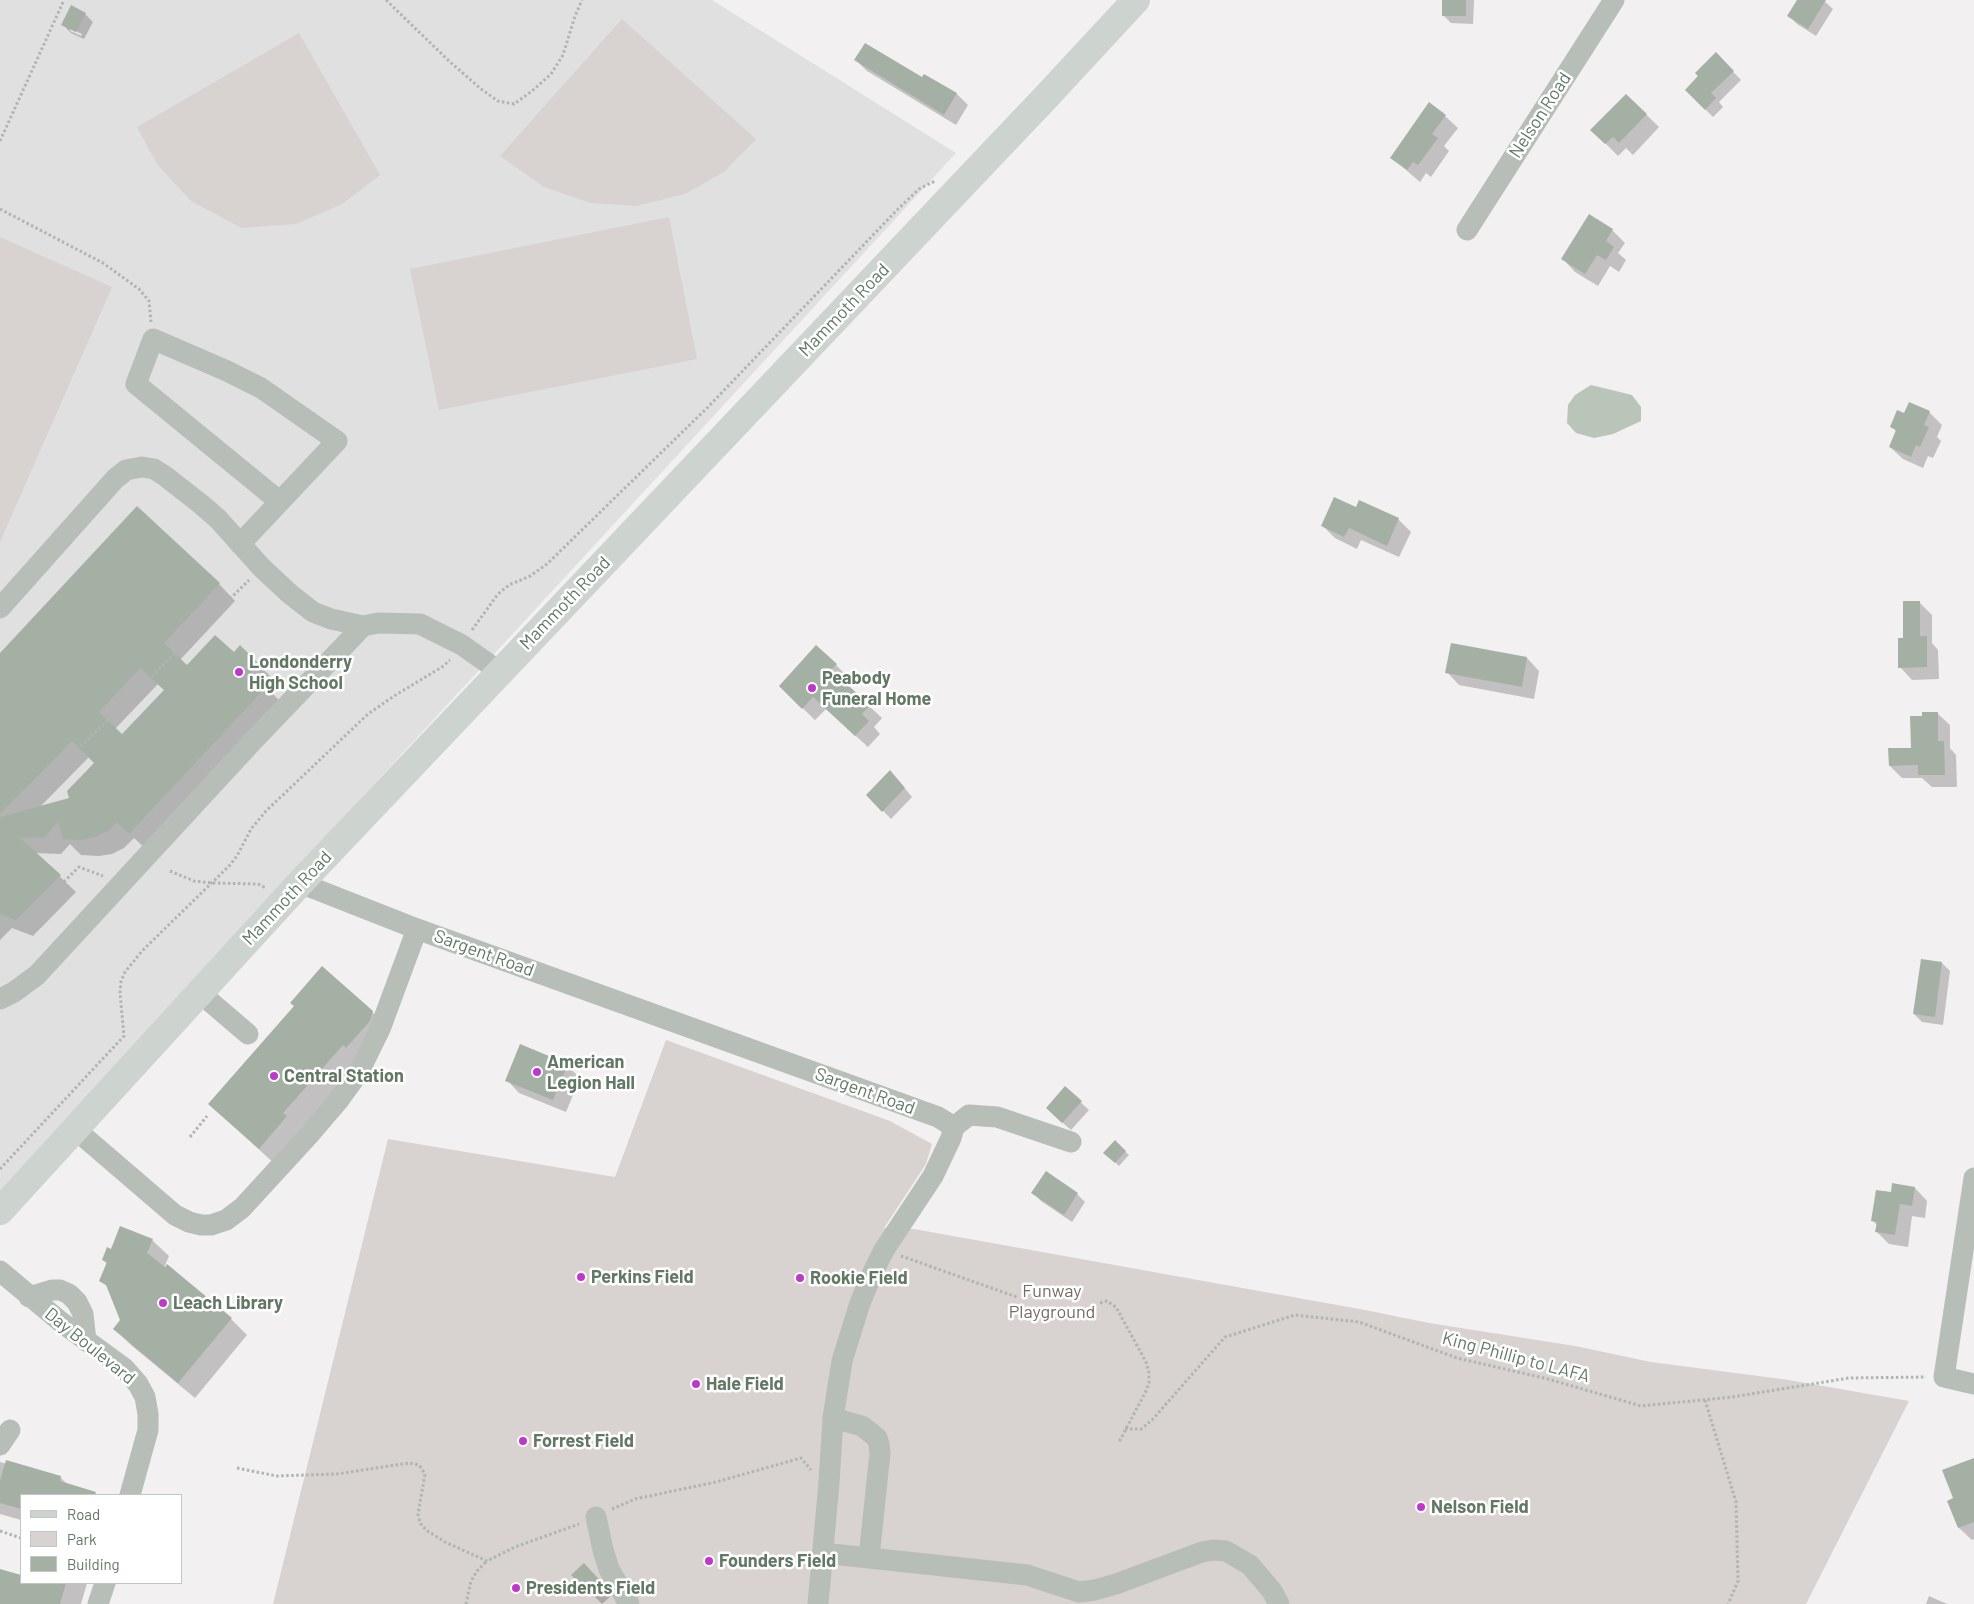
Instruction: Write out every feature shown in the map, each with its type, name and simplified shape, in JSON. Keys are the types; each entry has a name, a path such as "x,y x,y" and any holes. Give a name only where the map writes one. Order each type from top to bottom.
{"main road":[{"name":"Mammoth Road","path":"0,1211 300,883 1027,118 1136,0"}],"street":[{"name":"Nelson Road","path":"1466,230 1614,0"},
{"path":"240,544 336,441 261,388 153,339 136,384 279,501"},
{"path":"0,608 115,479 126,470 134,468 154,469 202,505 262,568 313,612 331,619 363,626 378,623 420,624 462,645 500,672"},
{"path":"0,1000 37,975 252,742 363,626"},
{"name":"Sargent Road","path":"300,883 417,929 938,1118 954,1127"},
{"path":"76,1130 175,1215 188,1222 201,1225 211,1225 226,1220 242,1208 309,1135 359,1072 380,1029 417,929"},
{"path":"200,993 248,1034"},
{"path":"818,1604 824,1553 832,1418 842,1361 860,1303 884,1250 933,1176 951,1138 954,1127 970,1115 996,1117 1071,1142"},
{"path":"1974,1178 1944,1377 1974,1384"},
{"name":"Day Boulevard","path":"0,1271 86,1341 124,1368 138,1384 145,1396 148,1430 130,1494"},
{"path":"832,1418 862,1426 877,1438 879,1444 880,1453 869,1557"},
{"path":"596,1517 609,1569 629,1604"},
{"path":"824,1553 1027,1575 1080,1592 1116,1584 1202,1552 1213,1550 1226,1551 1250,1565 1272,1590 1279,1604"},
{"path":"98,1604 105,1584"}],"path":[{"path":"0,141 64,0"},
{"path":"386,0 481,89 498,101 514,104 551,74 563,55 582,0"},
{"path":"470,634 498,594 509,585 530,576 547,564 708,407 898,210 919,190 940,178"},
{"path":"0,209 103,263 139,289 149,301 153,339"},
{"path":"31,796 262,568"},
{"path":"0,1169 124,1036 121,981 125,972 142,951 213,883 237,856 251,829 266,811 368,714 442,667 454,656"},
{"path":"0,928 15,923 31,914 79,867 105,877"},
{"path":"170,870 194,881 258,884 269,889"},
{"path":"190,1137 207,1116"},
{"path":"884,1250 1017,1297"},
{"path":"1100,1303 1107,1302 1116,1306 1146,1362 1149,1373 1149,1382 1145,1393 1119,1442"},
{"name":"King Phillip to LAFA","path":"1125,1429 1141,1429 1152,1420 1225,1337 1294,1315 1359,1322 1457,1358 1548,1379 1642,1406 1705,1400 1849,1378 1944,1377"},
{"path":"1705,1400 1736,1502 1738,1581 1728,1604"},
{"path":"466,1604 471,1581 477,1571 487,1561 515,1547 569,1529 635,1499 716,1482 801,1458 808,1467 829,1483"},
{"path":"237,1468 277,1476 337,1474 409,1462 418,1465 425,1474 418,1514 420,1523 426,1530 445,1542 487,1561"},
{"path":"0,1531 20,1538"}],"shaded area":[{"name":"Londonderry High School","path":"0,0 712,0 956,153 0,1190"},
{"path":"1591,385 1632,395 1641,407 1641,421 1613,434 1594,438 1576,433 1567,423 1568,405 1575,395"}],"green space":[{"path":"622,19 756,139 724,172 685,194 636,206 590,203 544,187 500,156"},
{"path":"299,33 380,175 342,204 296,224 242,228 191,201 157,164 137,127"},
{"path":"669,217 697,359 439,410 410,269"},
{"path":"0,237 112,287 0,542"},
{"name":"Funway Playground","path":"666,1040 890,1121 932,1144 926,1164 884,1228 914,1229 1429,1323 1575,1346 1651,1362 1789,1380 1909,1401 1806,1604 273,1604 388,1139 615,1177"}],"building":[{"path":"1442,0 1466,0 1466,16 1442,16"},
{"path":"1797,0 1826,0 1808,29 1787,16"},
{"path":"71,5 86,13 76,32 61,25"},
{"path":"865,43 922,77 924,74 957,93 944,115 854,60"},
{"path":"1716,52 1734,71 1711,93 1716,98 1705,110 1685,90 1698,76 1695,73"},
{"path":"1626,94 1647,114 1619,143 1613,137 1605,144 1590,130"},
{"path":"1429,102 1446,115 1432,134 1438,138 1418,165 1413,162 1407,170 1390,158"},
{"path":"1589,214 1613,229 1606,241 1614,247 1606,260 1597,255 1585,274 1561,259"},
{"path":"1909,402 1930,411 1924,425 1929,427 1920,447 1916,445 1911,457 1889,447 1896,430 1890,427 1897,410 1904,413"},
{"path":"1334,497 1356,507 1359,500 1399,518 1387,546 1349,528 1344,537 1321,526"},
{"path":"137,506 220,583 164,643 187,665 215,635 234,652 240,645 258,663 250,671 267,686 129,834 117,822 108,831 95,837 81,840 63,839 58,822 44,838 19,837 61,875 16,920 0,914 0,817 69,798 67,791 94,763 72,741 0,814 0,653","holes":["140,668 164,690 122,734 99,712"]},
{"path":"1903,601 1920,601 1920,636 1927,636 1927,667 1898,668 1898,638 1903,638"},
{"path":"1451,643 1527,657 1522,687 1445,673"},
{"name":"Peabody Funeral Home","path":"816,645 837,664 831,670 870,705 862,714 869,721 855,736 813,697 802,709 779,686"},
{"path":"1922,712 1938,712 1938,741 1944,741 1945,775 1918,775 1918,765 1889,766 1888,748 1911,748 1910,716 1922,716"},
{"path":"890,770 905,788 882,812 866,795"},
{"path":"1921,959 1942,962 1935,1017 1913,1014"},
{"name":"Central Station","path":"322,966 373,1011 370,1021 346,1048 343,1045 283,1113 287,1116 259,1149 208,1104 294,1006 290,1003"},
{"name":"American Legion Hall","path":"520,1044 568,1064 553,1100 505,1081"},
{"path":"1065,1086 1082,1101 1062,1123 1046,1108"},
{"path":"1115,1140 1126,1151 1115,1163 1103,1153"},
{"path":"1046,1171 1078,1193 1064,1215 1031,1193"},
{"path":"1892,1183 1915,1187 1912,1206 1900,1204 1895,1235 1875,1232 1877,1222 1871,1221 1876,1190 1891,1192"},
{"name":"Leach Library","path":"120,1226 153,1239 147,1253 165,1267 167,1264 232,1318 178,1383 113,1329 120,1320 106,1285 99,1281 107,1262 102,1260 107,1247 111,1249"},
{"path":"1974,1458 1974,1522 1958,1528 1947,1501 1953,1498 1942,1470"},
{"path":"6,1460 61,1476 60,1481 96,1492 95,1494 20,1494 20,1509 0,1503 0,1481"},
{"path":"584,1563 605,1586 593,1597 571,1575"},
{"path":"0,1569 20,1575 20,1584 66,1584 60,1604 0,1604"}],"place":[{"name":"Londonderry High School","path":"239,672"},
{"name":"Peabody Funeral Home","path":"812,688"},
{"name":"American Legion Hall","path":"537,1072"},
{"name":"Central Station","path":"274,1076"},
{"name":"Perkins Field","path":"581,1277"},
{"name":"Rookie Field","path":"800,1278"},
{"name":"Leach Library","path":"163,1303"},
{"name":"Hale Field","path":"696,1384"},
{"name":"Forrest Field","path":"523,1441"},
{"name":"Nelson Field","path":"1421,1507"},
{"name":"Founders Field","path":"709,1561"},
{"name":"Presidents Field","path":"516,1588"}]}
